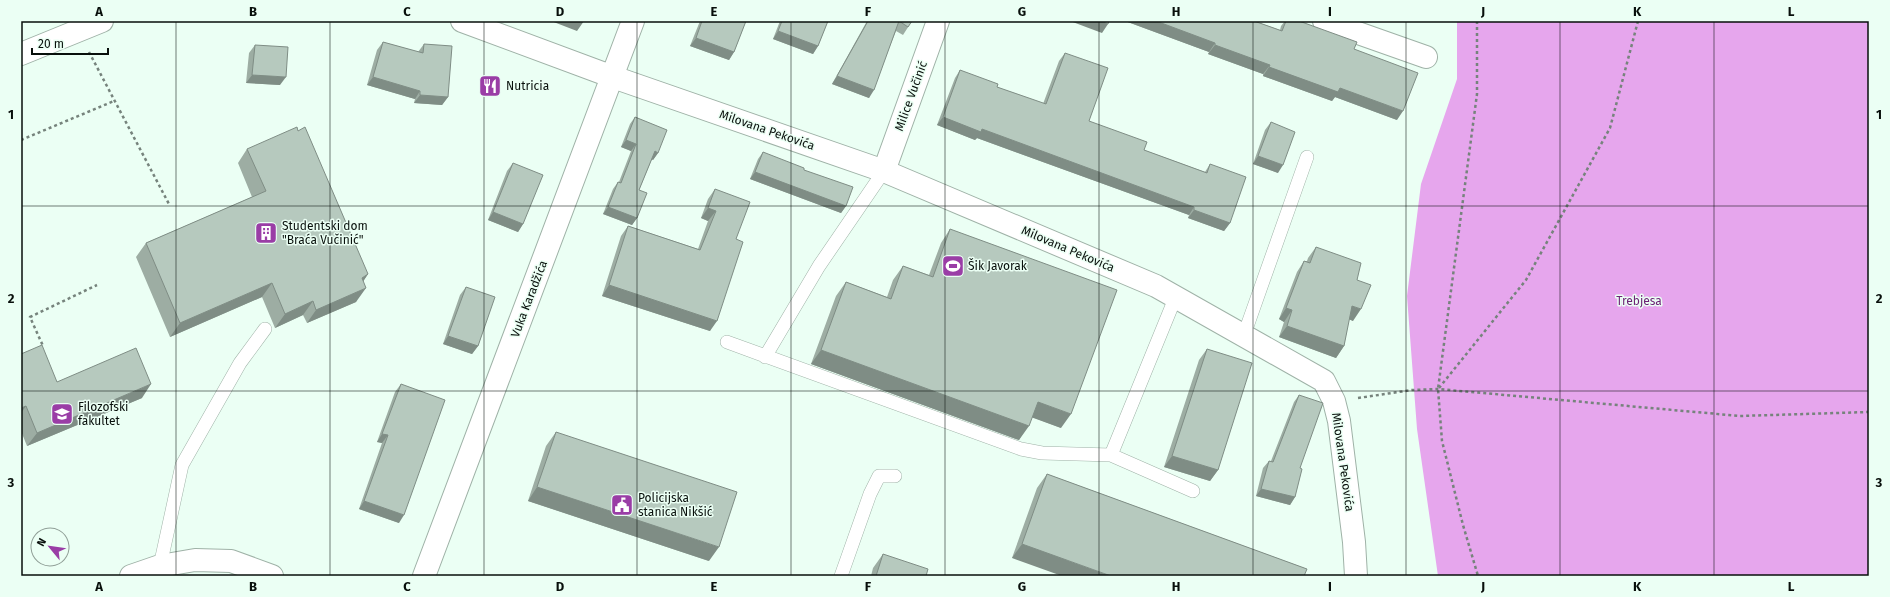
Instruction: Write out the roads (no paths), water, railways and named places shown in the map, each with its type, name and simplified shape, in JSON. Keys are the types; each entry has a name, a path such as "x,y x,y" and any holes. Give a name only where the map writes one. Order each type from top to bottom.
{"street":[{"path":"21,54 102,21"},
{"name":"Milovana Pekovića","path":"462,21 613,76 884,171 1156,286 1324,381 1334,401 1339,421 1354,542 1356,576"},
{"name":"Vuka Karadžića","path":"424,576 633,21"},
{"name":"Milice Vučinić","path":"884,171 938,21"},
{"path":"1324,21 1426,57"},
{"path":"131,576 164,571 195,560 231,561 272,576"}],"lane":[{"path":"1244,335 1307,157"},
{"path":"765,357 819,266 884,171"},
{"path":"1110,455 1176,296"},
{"path":"164,571 182,465 240,363 265,329"},
{"path":"727,342 1021,449 1042,453 1110,455 1193,491"},
{"path":"841,576 870,494 879,476 895,476"}],"place":[{"name":"Nutricia","path":"490,86"},
{"name":"Studentski dom \"Braća Vučinić\"","path":"266,233"},
{"name":"Šik Javorak","path":"953,266"},
{"name":"Filozofski fakultet","path":"62,414"},
{"name":"Policijska stanica Nikšić","path":"622,505"}],"park label":[{"name":"Trebjesa","path":"1639,301"}]}
